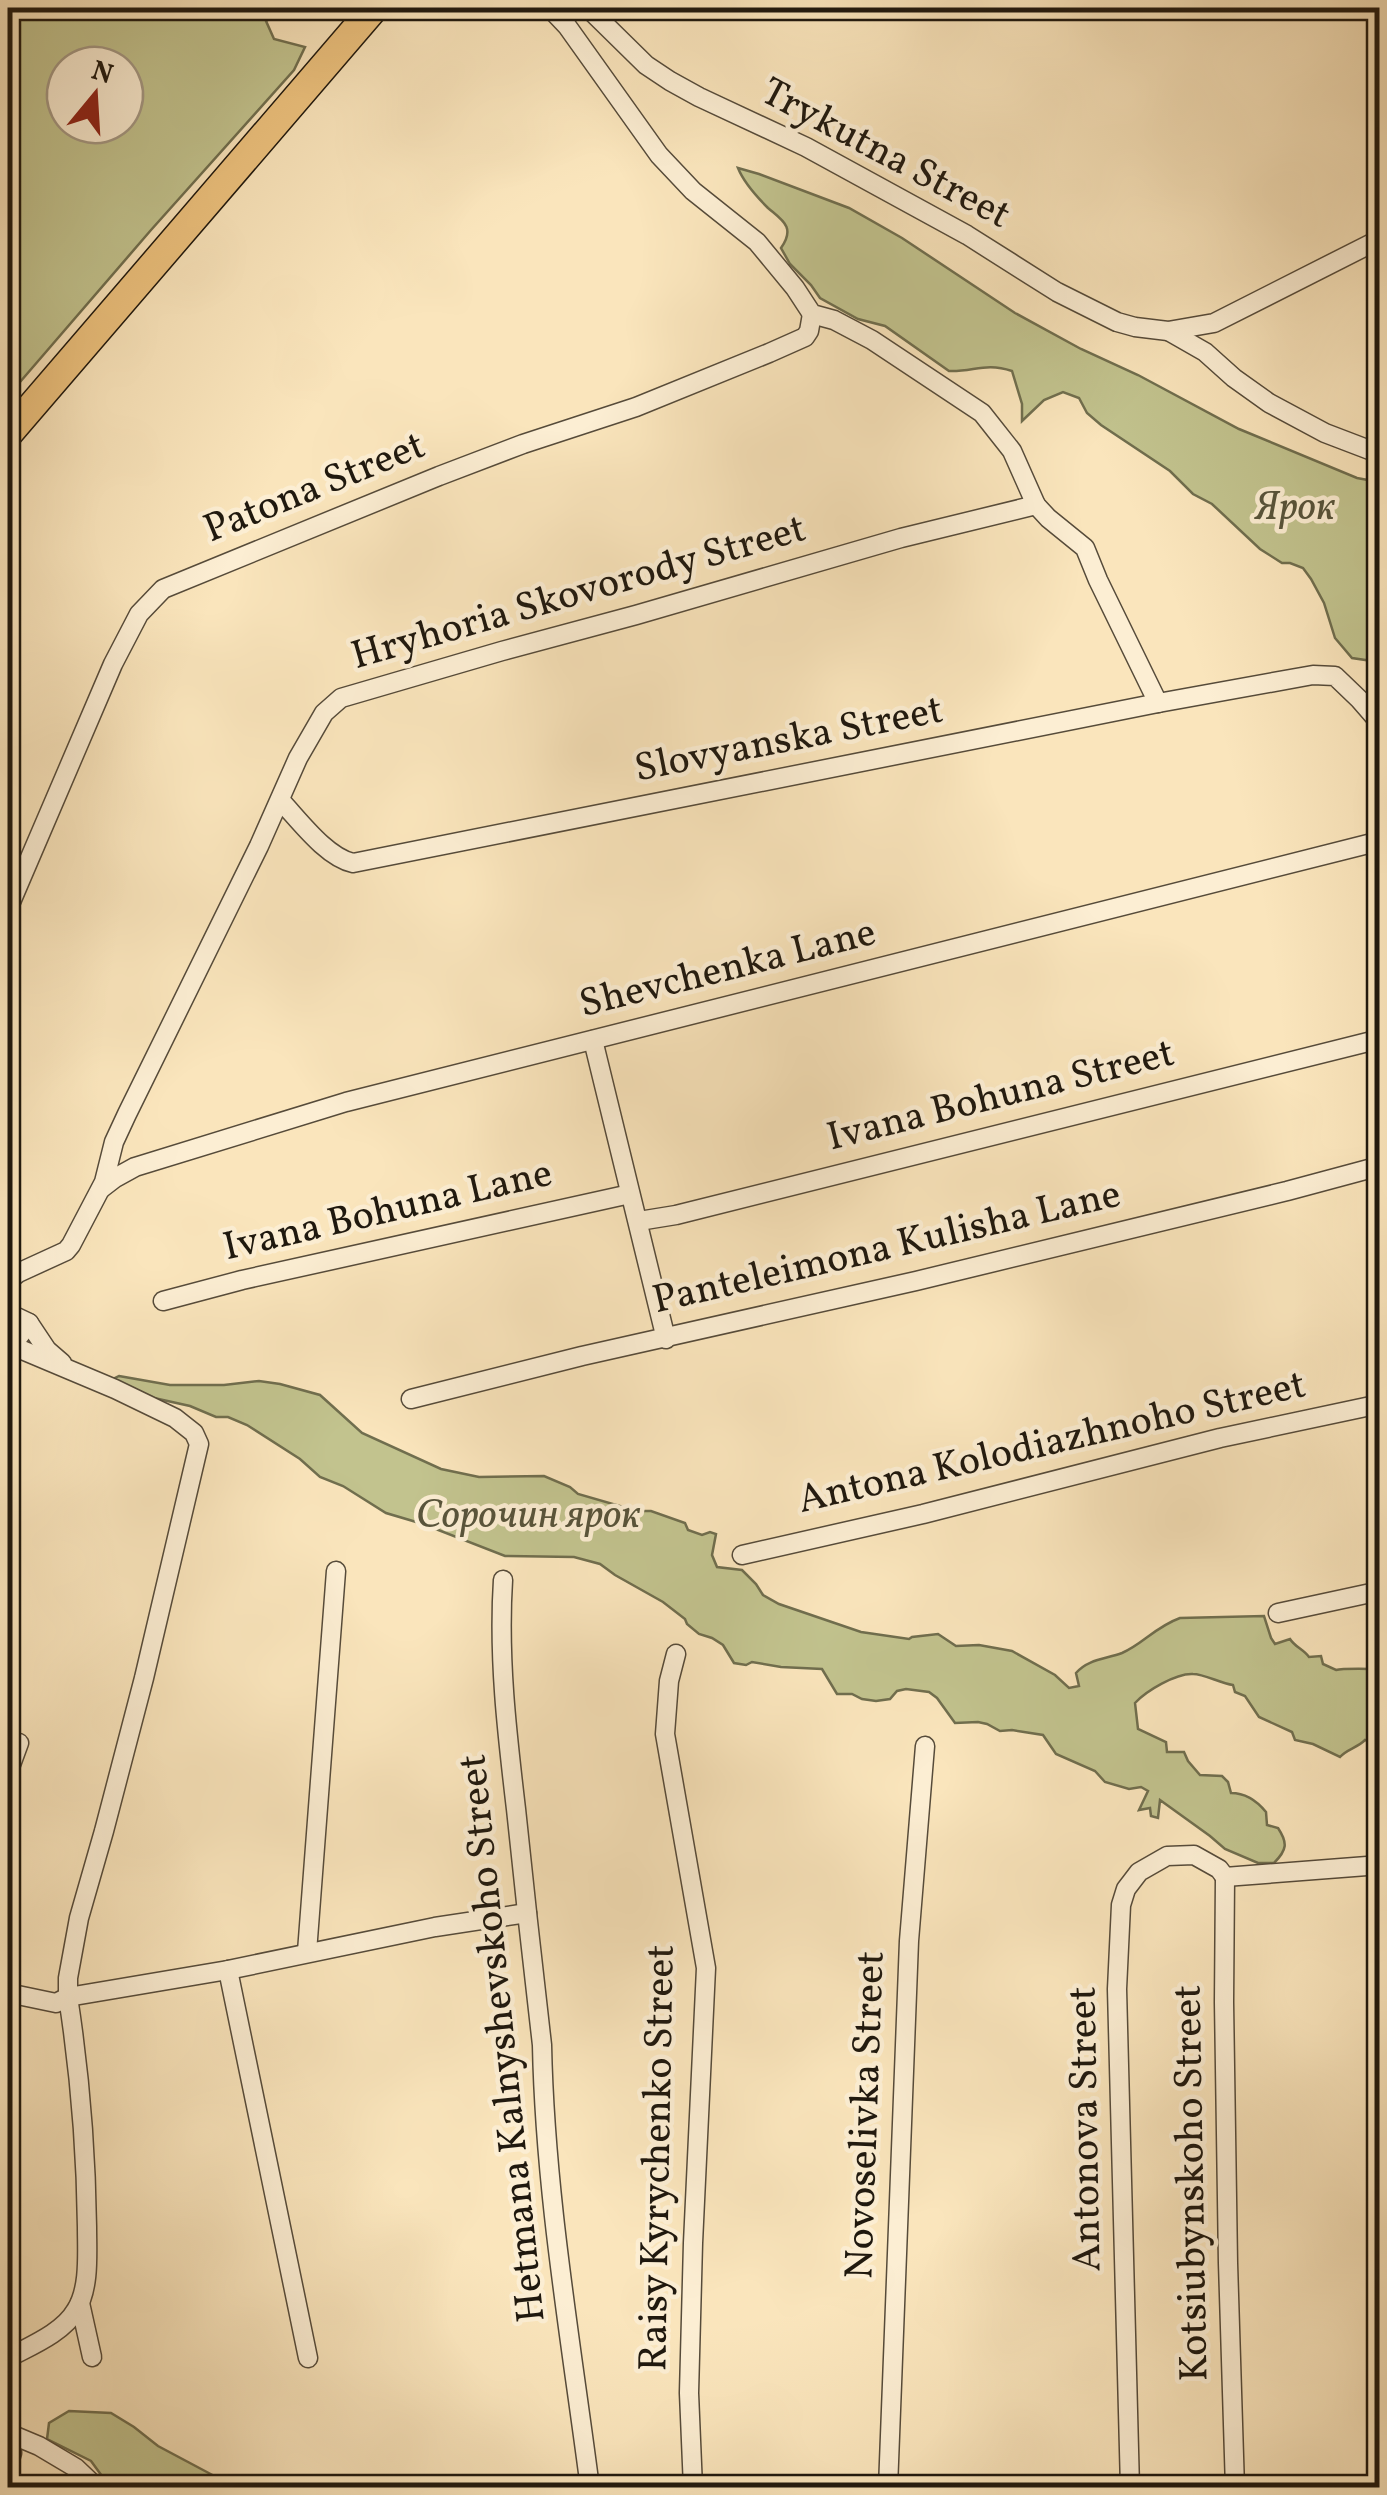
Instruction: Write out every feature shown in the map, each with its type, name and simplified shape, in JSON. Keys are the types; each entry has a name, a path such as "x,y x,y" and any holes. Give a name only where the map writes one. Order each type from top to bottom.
{"main road":[{"path":"8,434 374,8"}],"street":[{"path":"550,8 568,26 659,155 693,191 756,242 812,314 834,320 872,340 982,412 1012,451 1036,505 1085,548 1158,703"},
{"name":"Trykutna Street","path":"588,8 646,65 670,81 881,187 1058,292 1117,322 1168,330 1214,323 1380,238"},
{"name":"Patona Street","path":"8,909 113,664 139,614 164,589 439,476 636,406 769,353 804,337 812,314"},
{"name":"Trykutna Street","path":"1168,330 1205,352 1269,403 1325,433 1380,454"},
{"name":"Hryhoria Skovorody Street","path":"8,1281 66,1251 88,1216 102,1188 114,1142 312,732 324,713 341,698 901,538 1036,505"},
{"name":"Slovyanska Street","path":"280,800 332,854 353,863 1313,674 1336,676 1380,723"},
{"name":"Shevchenka Lane","path":"102,1188 135,1167 309,1113 1380,841"},
{"name":"Ivana Bohuna Street","path":"639,1221 693,1211 1380,1039"},
{"path":"594,1040 666,1339"},
{"name":"Panteleimona Kulisha Lane","path":"411,1399 582,1356 916,1282 1380,1166"},
{"name":"Ivana Bohuna Lane","path":"163,1301 630,1194"},
{"path":"8,1313 29,1323 46,1350 64,1364 183,1422 199,1444 144,1678 78,1918 68,1978 85,2141 86,2268 80,2302 64,2323 8,2358"},
{"path":"29,1323 9,1350 89,1378"},
{"name":"Antona Kolodiazhnoho Street","path":"742,1555 923,1514 1220,1438 1380,1404"},
{"path":"307,1952 336,1571"},
{"name":"Hetmana Kalnyshevskoho Street","path":"503,1580 502,1671 542,2045 551,2184 590,2488"},
{"path":"1278,1614 1380,1590"},
{"name":"Raisy Kyrychenko Street","path":"676,1654 666,1698 665,1734 706,1968 692,2262 689,2393 694,2488"},
{"path":"8,1773 18,1743"},
{"name":"Novoselivka Street","path":"888,2488 909,1942 925,1746"},
{"name":"Antonova Street","path":"1130,2488 1117,1989 1122,1898 1139,1872 1168,1856 1194,1855 1219,1869 1225,1877"},
{"path":"1225,1877 1380,1865"},
{"name":"Kotsiubynskoho Street","path":"1225,1877 1228,2264 1235,2488"},
{"path":"8,1992 56,2003 435,1927 527,1913"},
{"path":"228,1970 308,2358"},
{"path":"80,2302 92,2358"},
{"path":"8,2466 12,2452 9,2434"},
{"path":"9,2434 64,2460 97,2488"}],"green space":[{"path":"8,8 291,8 266,21 274,39 305,47 294,70 8,396"},
{"name":"Ярок","path":"738,168 849,208 1015,313 1239,429 1357,478 1379,482 1379,662 1352,658 1335,638 1324,603 1303,568 1282,563 1260,549 1170,471 1101,425 1087,413 1079,398 1063,392 1044,400 1022,421 1022,404 1012,371 987,367 949,371 885,326 858,319 820,298 781,248 787,235 782,220 755,194"},
{"name":"Сорочин ярок","path":"119,1376 170,1385 259,1381 320,1395 362,1433 441,1469 479,1477 544,1476 578,1494 637,1511 651,1511 685,1523 688,1530 702,1535 716,1534 712,1555 717,1567 742,1570 763,1595 779,1604 861,1632 909,1639 938,1634 956,1646 979,1645 1012,1651 1055,1675 1069,1688 1079,1686 1076,1673 1086,1665 1122,1653 1180,1618 1264,1616 1275,1644 1290,1639 1309,1657 1321,1656 1323,1664 1336,1670 1379,1669 1379,1739 1365,1740 1340,1757 1295,1740 1292,1732 1259,1717 1233,1685 1197,1674 1170,1680 1135,1703 1138,1729 1166,1742 1167,1752 1184,1752 1200,1775 1222,1776 1231,1793 1251,1798 1266,1812 1267,1825 1278,1828 1285,1846 1274,1863 1258,1863 1225,1849 1160,1800 1158,1818 1151,1816 1150,1808 1139,1810 1148,1791 1105,1782 1095,1771 1056,1754 1043,1735 1000,1731 978,1722 955,1723 929,1692 906,1689 897,1691 890,1699 862,1699 837,1694 822,1669 734,1663 723,1645 699,1634 663,1602 600,1564 574,1557 505,1556 386,1513 343,1486 320,1477 300,1459 247,1425 154,1398 113,1379"},
{"path":"69,2411 111,2413 158,2446 235,2487 110,2487 91,2461 47,2439 49,2423"}]}
